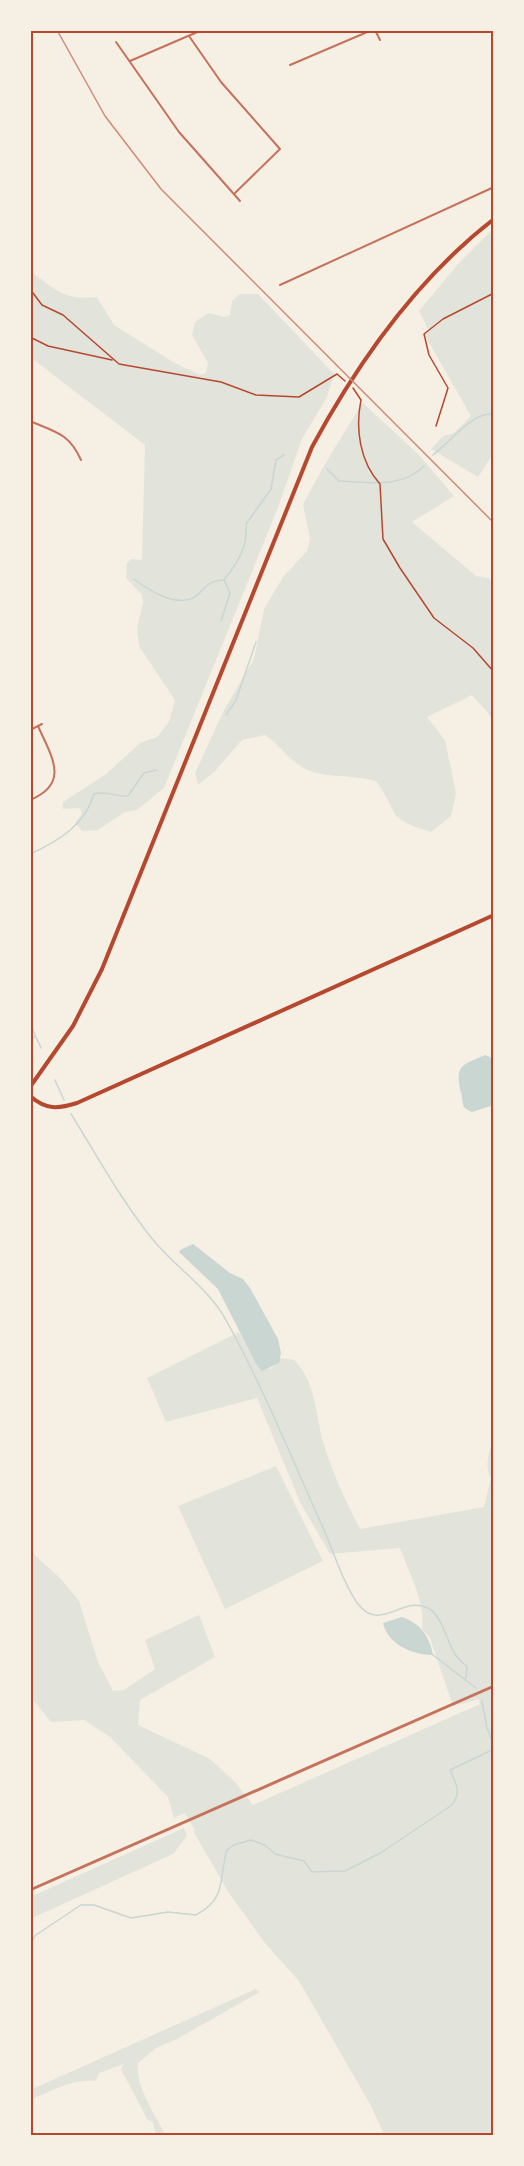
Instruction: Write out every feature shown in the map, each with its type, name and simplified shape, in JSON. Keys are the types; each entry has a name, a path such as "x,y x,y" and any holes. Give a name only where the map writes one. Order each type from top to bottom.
{"main road":[{"path":"30,1087 74,1026 102,969 312,447 361,364 416,294 454,254 494,219"},
{"path":"30,1096 45,1107 63,1107 77,1103 494,915"}],"street":[{"path":"130,61 202,30"},
{"path":"290,65 374,30 380,40"},
{"path":"189,36 221,82 280,149 234,194"},
{"path":"116,42 179,132 240,201"},
{"path":"280,285 494,187"},
{"path":"30,421 61,434 73,443 81,460"},
{"path":"30,730 42,724"},
{"path":"30,800 45,792 54,779 55,772 54,763 38,726"},
{"path":"30,1890 494,1686"}],"path":[{"path":"30,289 42,304 63,315 115,361"},
{"path":"436,426 448,388 429,355 424,334 443,319 494,292"},
{"path":"30,337 48,346 221,382 256,394 299,398 337,374"},
{"path":"356,391 361,400 357,421 368,471 381,484 383,538 435,618 473,648 494,672"}],"shaded area":[{"path":"494,228 494,452 478,477 431,449 443,436 454,433 471,416 424,334 429,331 419,311 459,263"},
{"path":"30,271 60,292 76,297 97,297 114,325 173,362 200,375 206,373 208,363 192,335 195,322 208,313 225,317 230,315 232,301 240,294 258,294 334,374 327,397 302,439 277,510 164,788 137,810 125,812 98,830 82,831 75,823 82,814 80,808 63,809 63,802 105,775 140,743 157,737 169,722 175,700 139,646 137,627 143,603 142,595 126,578 127,563 131,559 142,560 145,445 30,357"},
{"path":"363,403 420,456 454,496 412,522 476,576 488,578 494,583 494,720 472,695 427,717 445,740 456,793 451,816 431,832 400,819 377,782 310,771 297,764 265,735 242,740 215,771 198,785 195,773 224,710 254,659 264,609 283,577 307,551 310,539 303,504"},
{"path":"485,1055 494,1059 494,1105 472,1112 463,1105 459,1072 465,1064"},
{"path":"193,1244 230,1273 243,1279 250,1288 278,1339 281,1353 279,1363 262,1371 256,1364 218,1289 179,1252"},
{"path":"239,1332 256,1364 270,1369 278,1363 279,1358 294,1360 302,1369 312,1391 322,1439 342,1491 360,1529 484,1507 491,1478 488,1459 494,1439 494,2136 385,2136 370,2104 299,1981 264,1942 229,1893 185,1813 174,1818 168,1797 110,1737 84,1720 51,1722 30,1696 30,1551 61,1579 79,1601 98,1662 113,1691 124,1690 155,1669 145,1640 199,1615 215,1657 140,1700 138,1725 210,1759 235,1782 253,1805 480,1704 479,1699 453,1706 430,1638 422,1629 422,1609 400,1548 330,1554 300,1502 257,1398 166,1422 147,1378"},
{"path":"276,1466 323,1561 225,1609 178,1506"},
{"path":"402,1617 419,1627 429,1642 433,1655 410,1651 390,1637 383,1623"},
{"path":"184,1828 187,1836 173,1854 30,1919 30,1897"},
{"path":"256,1989 260,1992 177,2039 156,2048 138,2063 143,2091 166,2136 156,2136 153,2122 147,2119 121,2069 124,2064 99,2073 96,2081 71,2084 30,2100 30,2090"}],"waterway":[{"path":"433,455 470,422 486,414 494,414"},
{"path":"221,621 230,593 224,580 234,567 244,547 246,524 271,489 276,460 284,455"},
{"path":"327,469 339,481 373,483 406,478 424,466"},
{"path":"134,579 155,593 181,600 196,596 210,583 223,580"},
{"path":"226,715 236,700 256,642"},
{"path":"30,854 70,831 84,815 94,794 128,796 144,773 157,770"},
{"path":"30,1024 41,1048"},
{"path":"30,1042 35,1036"},
{"path":"55,1080 64,1100"},
{"path":"71,1114 139,1221 159,1247 200,1286 226,1320 264,1394 342,1575 358,1604 366,1612 375,1615 419,1605 433,1611 441,1622 455,1654 467,1667 466,1678"},
{"path":"433,1655 476,1688"},
{"path":"482,1701 487,1728 494,1745"},
{"path":"30,1943 36,1935 81,1905 94,1905 131,1918 168,1912 196,1915 206,1909 217,1895 227,1850 234,1845 251,1840 265,1845 275,1854 304,1861 312,1872 345,1871 382,1852 452,1805 457,1791 450,1770 494,1749"}],"railway":[{"path":"57,30 105,116 161,189 494,523"}]}
